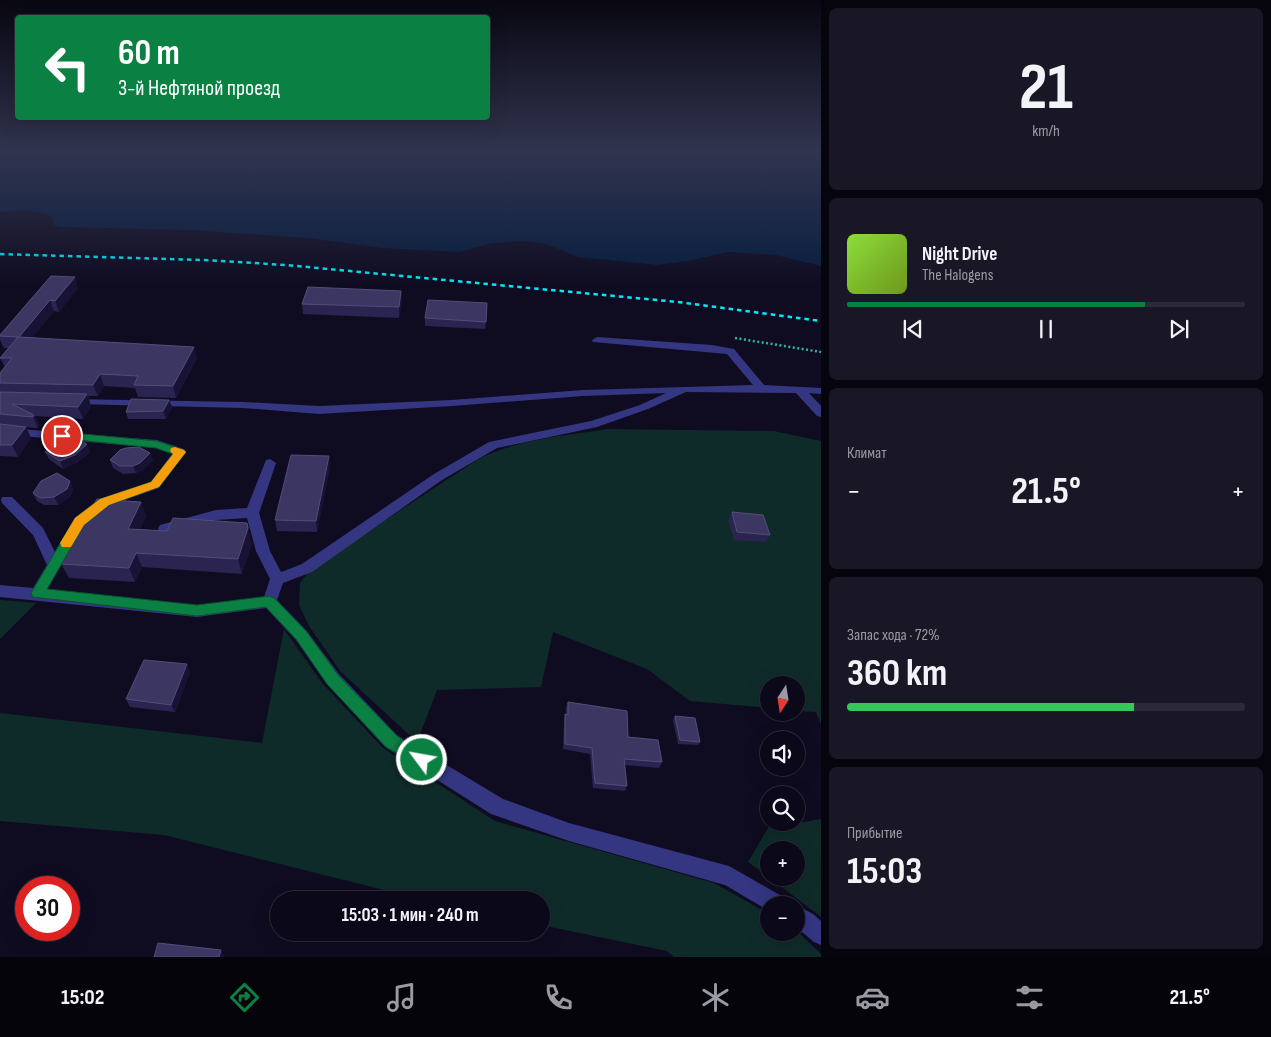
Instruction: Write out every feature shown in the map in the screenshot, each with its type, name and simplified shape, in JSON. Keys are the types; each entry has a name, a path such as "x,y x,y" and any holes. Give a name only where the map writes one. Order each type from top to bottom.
{"street":[{"path":"597,340 712,348 730,351 761,388"},
{"path":"67,401 243,404 319,410 452,404 583,393 684,389 761,388 821,391"},
{"path":"277,579 307,568 438,477 493,445 593,424 644,407 684,389"},
{"path":"800,390 821,413"},
{"path":"5,430 157,444 180,452 155,485 104,502 80,522 38,593"},
{"path":"269,602 277,579 263,551 252,513 270,463"},
{"path":"7,500 38,532 54,565"},
{"path":"164,529 216,515 252,513"},
{"path":"0,591 38,593 197,611 269,602"},
{"path":"269,602 301,635 332,680 391,742 498,807 569,832 729,876 763,896"},
{"path":"805,920 821,935"}],"path":[{"path":"730,351 734,341 733,337 821,352"}],"green space":[{"path":"607,429 774,431 821,441 821,725 816,712 805,711 805,676 760,676 760,707 690,701 647,669 553,632 541,687 437,690 417,742 341,672 309,626 299,605 300,583 311,569 477,460 508,447 558,436"},
{"path":"0,600 36,603 0,639"},
{"path":"284,629 322,683 383,748 495,821 714,883 760,909 760,941 805,941 805,939 821,954 821,957 674,957 667,951 550,927 550,891 388,891 164,835 0,821 0,713 262,743"},
{"path":"821,819 821,917 805,905 805,896 794,896 780,886 805,886 805,841 760,841 766,831 805,831 805,822"},
{"path":"760,842 760,871 748,862"}],"water":[{"path":"0,196 821,196 821,266 776,255 728,252 688,261 657,265 578,257 546,244 526,241 492,243 460,252 382,248 308,238 188,230 60,227 54,225 51,216 39,212 0,212"}],"building":[{"path":"51,276 75,277 55,301 50,300 19,337 194,347 173,386 134,385 138,376 100,374 93,385 0,383 0,373 12,358 0,358 18,337 0,335"},
{"path":"308,287 401,291 399,307 302,304"},
{"path":"428,300 487,303 486,322 425,318"},
{"path":"0,392 87,394 78,407 12,404 34,415 33,417 0,414"},
{"path":"131,399 169,400 163,411 126,412"},
{"path":"0,424 26,427 12,445 0,445"},
{"path":"70,436 87,444 75,455 60,461 45,452 56,443"},
{"path":"139,447 150,453 140,463 133,466 120,466 110,460 120,450"},
{"path":"291,455 329,456 316,521 275,520"},
{"path":"57,473 70,481 67,489 54,497 40,498 33,493 41,481"},
{"path":"97,499 141,502 128,529 167,531 173,518 247,523 248,528 238,559 136,553 129,568 61,564"},
{"path":"732,512 763,515 770,535 737,532"},
{"path":"144,660 187,664 171,705 126,699"},
{"path":"568,702 627,711 628,737 658,740 662,762 624,759 627,786 595,783 592,748 565,744 565,714 568,715"},
{"path":"675,716 695,718 700,742 680,740"},
{"path":"158,943 221,950 219,957 154,957"}],"railway":[{"path":"0,254 204,260 286,265 678,302 821,321"}],"slow traffic":[{"path":"67,543 80,522 104,502 155,485 180,452 175,451"}],"route":[{"path":"62,436 157,444 180,452 155,485 104,502 80,522 38,593 197,611 269,602 301,635 332,680 391,742 422,760"}]}
